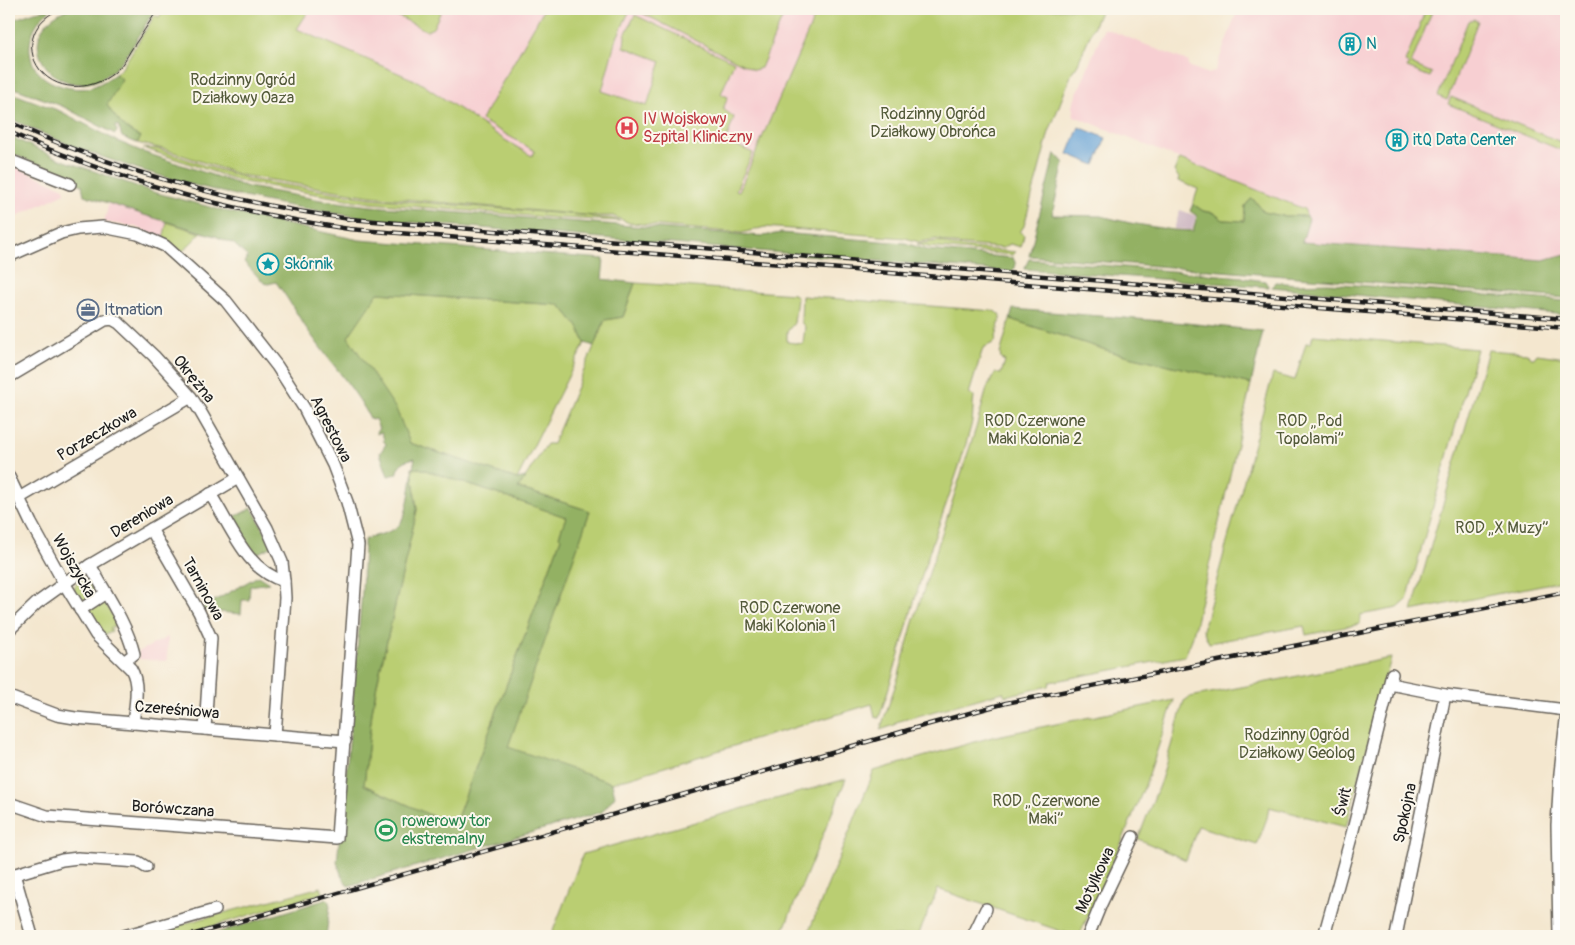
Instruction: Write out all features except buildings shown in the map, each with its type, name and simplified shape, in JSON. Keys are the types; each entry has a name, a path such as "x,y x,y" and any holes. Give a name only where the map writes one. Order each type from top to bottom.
{"street":[{"path":"9,160 70,184"},
{"name":"Agrestowa","path":"9,256 61,233 78,229 104,227 138,234 165,246 226,301 277,366 304,408 333,465 357,536 356,583 337,838"},
{"name":"Okrężna","path":"9,377 109,318 119,323 154,356 191,397 267,528 282,562 285,598 274,735"},
{"name":"Porzeczkowa","path":"19,498 191,397"},
{"name":"Wojszycka","path":"9,477 64,583 96,635 132,669 136,680 133,723"},
{"name":"Dereniowa","path":"10,627 37,603 90,565 238,478"},
{"path":"210,494 252,562 267,574 284,581"},
{"name":"Tarninowa","path":"151,529 199,612 211,638 205,729"},
{"name":"Wojszycka","path":"90,565 119,615 131,642 134,654 124,662"},
{"path":"80,610 106,593"},
{"name":"Świt","path":"1324,936 1391,679 1445,695"},
{"path":"1445,695 1566,710"},
{"name":"Spokojna","path":"1396,936 1445,695"},
{"name":"Czereśniowa","path":"9,697 66,717 345,741"},
{"path":"1559,936 1558,817 1560,773 1566,720"},
{"name":"Borówczana","path":"9,803 48,816 337,838"},
{"name":"Motylkowa","path":"1088,936 1100,904 1133,837"},
{"path":"32,936 12,875 62,860 78,858 138,862 146,867"},
{"path":"973,936 986,909"},
{"path":"124,936 215,910"}],"shaded area":[{"name":"IV Wojskowy Szpital Kliniczny","path":"310,9 818,9 722,230 649,224 505,140 419,82 296,29"},
{"path":"1238,9 1566,9 1566,262 1301,242 1309,219 1304,209 1074,116 1072,106 1104,28 1189,62 1188,66 1209,74 1215,71"},
{"path":"9,164 64,188 65,193 13,218 9,216"},
{"path":"109,203 167,222 163,239 136,227 104,222"},
{"path":"1180,210 1196,216 1192,230 1174,229"},
{"path":"168,637 167,661 139,659 138,652"}],"green space":[{"path":"49,9 37,24 30,42 31,59 35,68 50,82 69,88 82,89 91,87 115,74 122,79 107,105 122,124 131,132 141,137 137,143 122,137 118,125 115,127 117,131 115,134 62,106 9,86 9,21"},
{"path":"68,9 155,9 118,66 92,82 74,83 58,77 46,66 39,52 39,36 49,21"},
{"path":"164,9 310,9 297,29 419,82 532,156 535,151 481,120 544,9 623,9 629,12 615,42 602,91 647,106 661,61 624,47 625,35 635,15 734,62 721,94 728,97 723,109 734,117 726,141 753,153 736,190 739,191 818,9 1101,9 1076,68 1073,70 1049,132 1024,226 1020,232 1024,235 1021,247 1010,244 1003,248 953,244 937,239 919,242 905,238 765,227 742,233 629,223 613,216 370,196 241,175 164,149 137,143 141,137 121,124 107,105 121,79 115,74 122,68 155,15 159,17"},
{"path":"384,9 442,9 433,28 427,31"},
{"path":"634,9 786,9 761,68 754,70"},
{"path":"1426,9 1433,9 1411,64 1432,73 1430,77 1407,68 1409,64 1405,62"},
{"path":"1473,19 1478,21 1447,100 1438,96 1468,21"},
{"path":"9,92 60,111 117,141 143,152 248,187 321,200 370,206 763,236 781,233 905,243 927,250 1013,258 1015,268 1011,272 385,220 288,206 193,185 99,156 54,138 9,118"},
{"path":"1451,97 1566,144 1566,152 1448,104"},
{"path":"9,136 57,158 153,192 221,210 359,240 604,259 602,279 635,283 623,317 605,320 594,346 585,343 578,327 560,305 378,293 348,337 396,409 410,443 517,479 526,477 518,488 590,511 508,747 612,783 615,796 602,812 348,886 342,877 337,862 362,592 364,540 390,531 401,522 405,514 412,473 417,510 377,684 364,785 454,826 561,538 559,536 566,517 419,468 413,469 415,458 405,461 400,465 397,474 388,476 380,453 386,444 381,432 377,434 376,431 379,429 375,419 371,420 353,390 312,336 276,282 264,283 244,262 248,257 234,244 215,236 84,195 82,185 9,152"},
{"path":"143,148 158,149 253,180 370,198 590,216 620,221 557,218 370,203 243,182"},
{"path":"1055,153 1064,163 1052,215 1101,216 1130,223 1173,230 1193,231 1197,216 1190,211 1193,204 1203,211 1214,213 1223,220 1244,221 1245,206 1251,199 1264,212 1282,216 1307,216 1309,219 1302,242 1543,260 1566,254 1566,298 1029,256"},
{"path":"1180,159 1304,209 1307,216 1282,216 1264,212 1251,199 1245,206 1244,221 1223,220 1214,213 1203,211 1193,204 1198,189 1178,181 1179,178 1174,171"},
{"path":"167,222 201,233 182,252 163,239"},
{"path":"939,241 953,246 1015,252 1013,255 927,247 917,244"},
{"path":"1029,259 1243,277 1265,281 1268,287 1024,269"},
{"path":"1275,282 1296,284 1328,283 1566,301 1566,315 1272,287"},
{"name":"ROD Czerwone Maki Kolonia 1","path":"635,283 794,294 797,298 794,323 787,332 787,342 803,344 805,327 801,322 802,296 994,311 1001,315 995,342 983,348 969,394 974,396 972,422 967,442 923,571 879,718 875,717 872,704 612,783 507,748 590,511 518,488 547,444 553,444 605,320 623,317"},
{"path":"377,293 560,305 578,327 585,343 517,479 410,443 348,337"},
{"path":"1013,309 1263,331 1251,384 1112,352 1010,319"},
{"name":"ROD Czerwone Maki Kolonia 2","path":"1010,319 1112,352 1251,384 1192,639 1185,656 1050,682 1049,686 1005,696 1003,692 896,722 895,725 880,730 899,675 912,626 976,428 987,388 995,373 1001,374 1005,361 1001,359 1000,354"},
{"name":"ROD „Pod Topolami”","path":"1313,335 1477,349 1407,600 1398,608 1360,615 1360,624 1306,635 1304,626 1209,643 1203,630 1273,374 1295,380 1306,343 1311,343"},
{"name":"ROD „X Muzy”","path":"1488,350 1527,353 1530,358 1534,358 1537,354 1566,358 1566,580 1412,611"},
{"path":"412,468 419,468 566,517 559,536 561,538 454,826 364,785 377,684 417,510"},
{"path":"252,508 273,546 252,556 230,519"},
{"path":"258,576 269,583 250,586 249,600 242,600 241,614 208,609 205,611 202,608"},
{"path":"80,580 88,580 94,586 94,594 88,600 80,600 74,594 74,586"},
{"path":"104,601 117,623 116,626 110,628 112,631 102,636 88,611"},
{"name":"Rodzinny Ogród Działkowy Geolog","path":"1391,658 1346,827 1269,807 1257,845 1198,826 1186,860 1138,839 1161,780 1184,701 1190,697"},
{"name":"ROD „Czerwone Maki”","path":"1174,700 1147,780 1121,844 1079,936 938,889 918,936 807,936 874,771 992,737"},
{"path":"846,779 781,936 551,936 583,854"},
{"path":"321,887 323,893 180,936 137,936"},
{"path":"328,899 330,906 326,936 206,936"}],"water":[{"path":"1079,127 1106,138 1095,165 1068,154"}],"tram line":[{"path":"61,9 52,13 38,26 34,34 32,52 40,70 48,78 68,86 90,85 110,76 125,60 158,9"}],"railway":[{"path":"9,122 91,156 176,183 262,204 350,219 1566,319"},
{"path":"9,132 92,166 218,204 349,229 1566,328"},
{"path":"188,936 1006,703 1566,592"}],"place":[{"name":"N","path":"1350,44"},
{"name":"IV Wojskowy Szpital Kliniczny","path":"627,128"},
{"name":"itQ Data Center","path":"1397,140"},
{"name":"Skórnik","path":"268,264"},
{"name":"Itmation","path":"88,310"},
{"name":"rowerowy tor ekstremalny","path":"386,830"}],"park label":[{"name":"Rodzinny Ogród Działkowy Oaza","path":"243,89"},
{"name":"Rodzinny Ogród Działkowy Obrońca","path":"933,123"}]}
